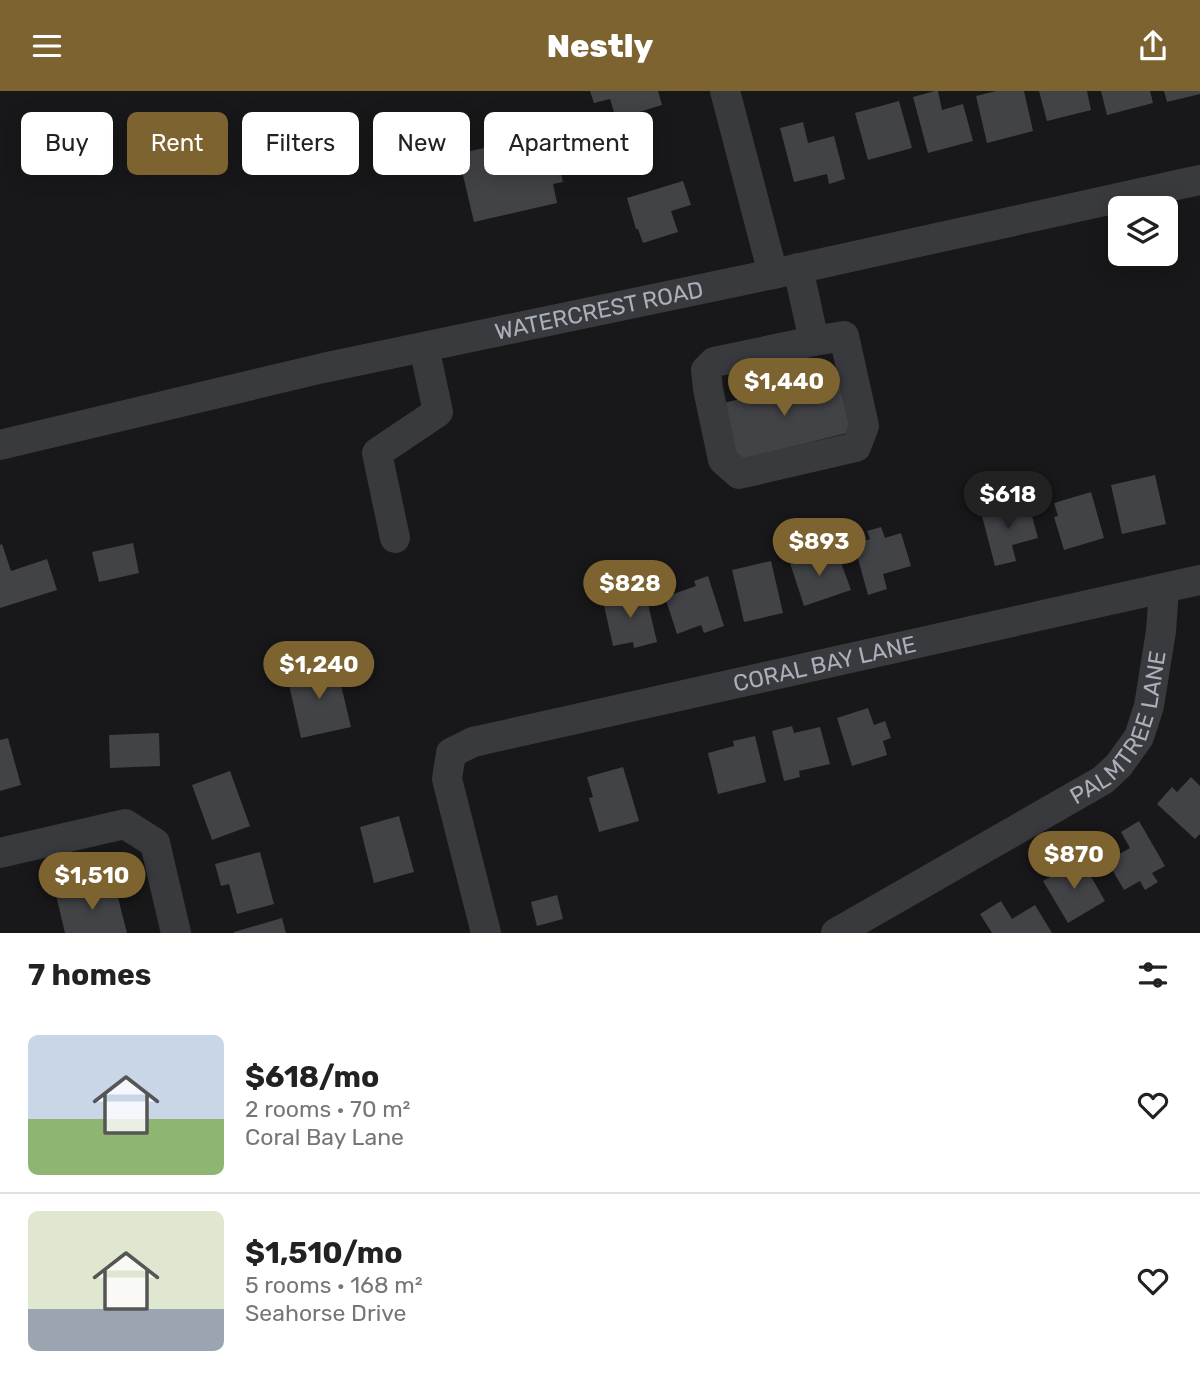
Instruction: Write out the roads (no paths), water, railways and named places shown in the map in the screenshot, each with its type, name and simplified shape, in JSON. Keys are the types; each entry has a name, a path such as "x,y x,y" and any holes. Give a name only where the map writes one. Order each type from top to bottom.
{"street":[{"path":"725,91 786,271 814,341"},
{"name":"WATERCREST ROAD","path":"0,445 323,368 786,271 1200,180"},
{"path":"844,336 864,426 856,447 739,474 723,460 706,370 714,362 814,341 844,336"},
{"path":"395,538 377,453 438,412 424,347"},
{"name":"CORAL BAY LANE","path":"486,933 447,779 451,753 473,742 1200,580"},
{"name":"PALMTREE LANE","path":"836,933 1103,780 1119,765 1139,737 1149,706 1161,631 1164,589"},
{"path":"0,853 125,824 155,843 176,933"}]}
